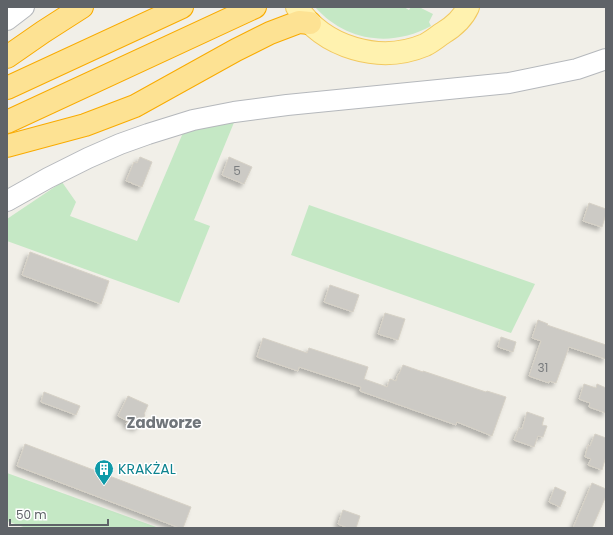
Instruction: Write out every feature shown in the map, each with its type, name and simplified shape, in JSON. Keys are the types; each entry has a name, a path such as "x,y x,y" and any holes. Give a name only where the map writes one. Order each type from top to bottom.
{"highway":[{"path":"7,57 82,7"},
{"path":"7,88 182,7"},
{"path":"7,122 255,7"},
{"path":"7,146 85,125 136,106 236,50 270,33 299,22 303,15"}],"main road":[{"path":"303,15 327,37 341,44 355,49 383,53 410,50 431,41 448,30 460,19 468,8"}],"street":[{"path":"7,20 24,7"},
{"path":"7,201 48,178 120,144 172,126 211,116 287,105 509,83 577,69 606,59"}],"green space":[{"path":"315,7 404,7 409,10 411,7 419,7 433,14 429,22 431,26 416,33 385,39 369,38 354,34 327,18"},
{"path":"235,120 194,220 210,226 179,303 7,241 7,219 62,182 76,202 70,216 137,241 188,121"},
{"path":"309,205 535,284 511,333 291,255"},
{"path":"7,473 159,528 26,528 7,521"}],"building":[{"path":"140,157 152,162 142,187 126,181 134,162 137,163"},
{"path":"229,157 252,167 244,184 222,175"},
{"path":"589,203 606,209 602,227 583,221"},
{"path":"30,252 109,281 101,304 22,275"},
{"path":"330,285 359,295 353,312 324,302"},
{"path":"385,313 405,319 398,340 378,334"},
{"path":"538,320 548,324 547,325 606,345 606,359 569,347 556,383 549,381 549,383 529,376 541,341 532,338"},
{"path":"501,337 516,342 513,352 498,347"},
{"path":"263,338 307,353 309,348 368,367 364,379 387,387 390,379 396,381 403,365 506,397 492,436 457,422 456,425 360,391 361,387 299,367 298,371 257,357"},
{"path":"584,384 596,388 597,384 606,388 606,413 589,407 590,403 579,399"},
{"path":"44,392 80,406 76,415 41,402"},
{"path":"128,396 148,405 144,414 145,415 137,428 126,424 128,421 118,416"},
{"path":"527,412 544,418 542,425 547,426 543,437 538,436 534,447 514,440 519,428 522,429"},
{"path":"595,434 606,438 606,456 602,470 588,465 591,459 585,457 588,445 590,446"},
{"name":"KRAKŻAL","path":"25,444 191,507 183,528 17,466"},
{"path":"592,483 606,489 606,496 592,528 573,528"},
{"path":"555,487 566,492 560,507 549,502"},
{"path":"343,510 360,516 356,528 348,528 338,524"}],"place":[{"name":"KRAKŻAL","path":"104,486"}],"district":[{"name":"Zadworze","path":"164,423"}]}
